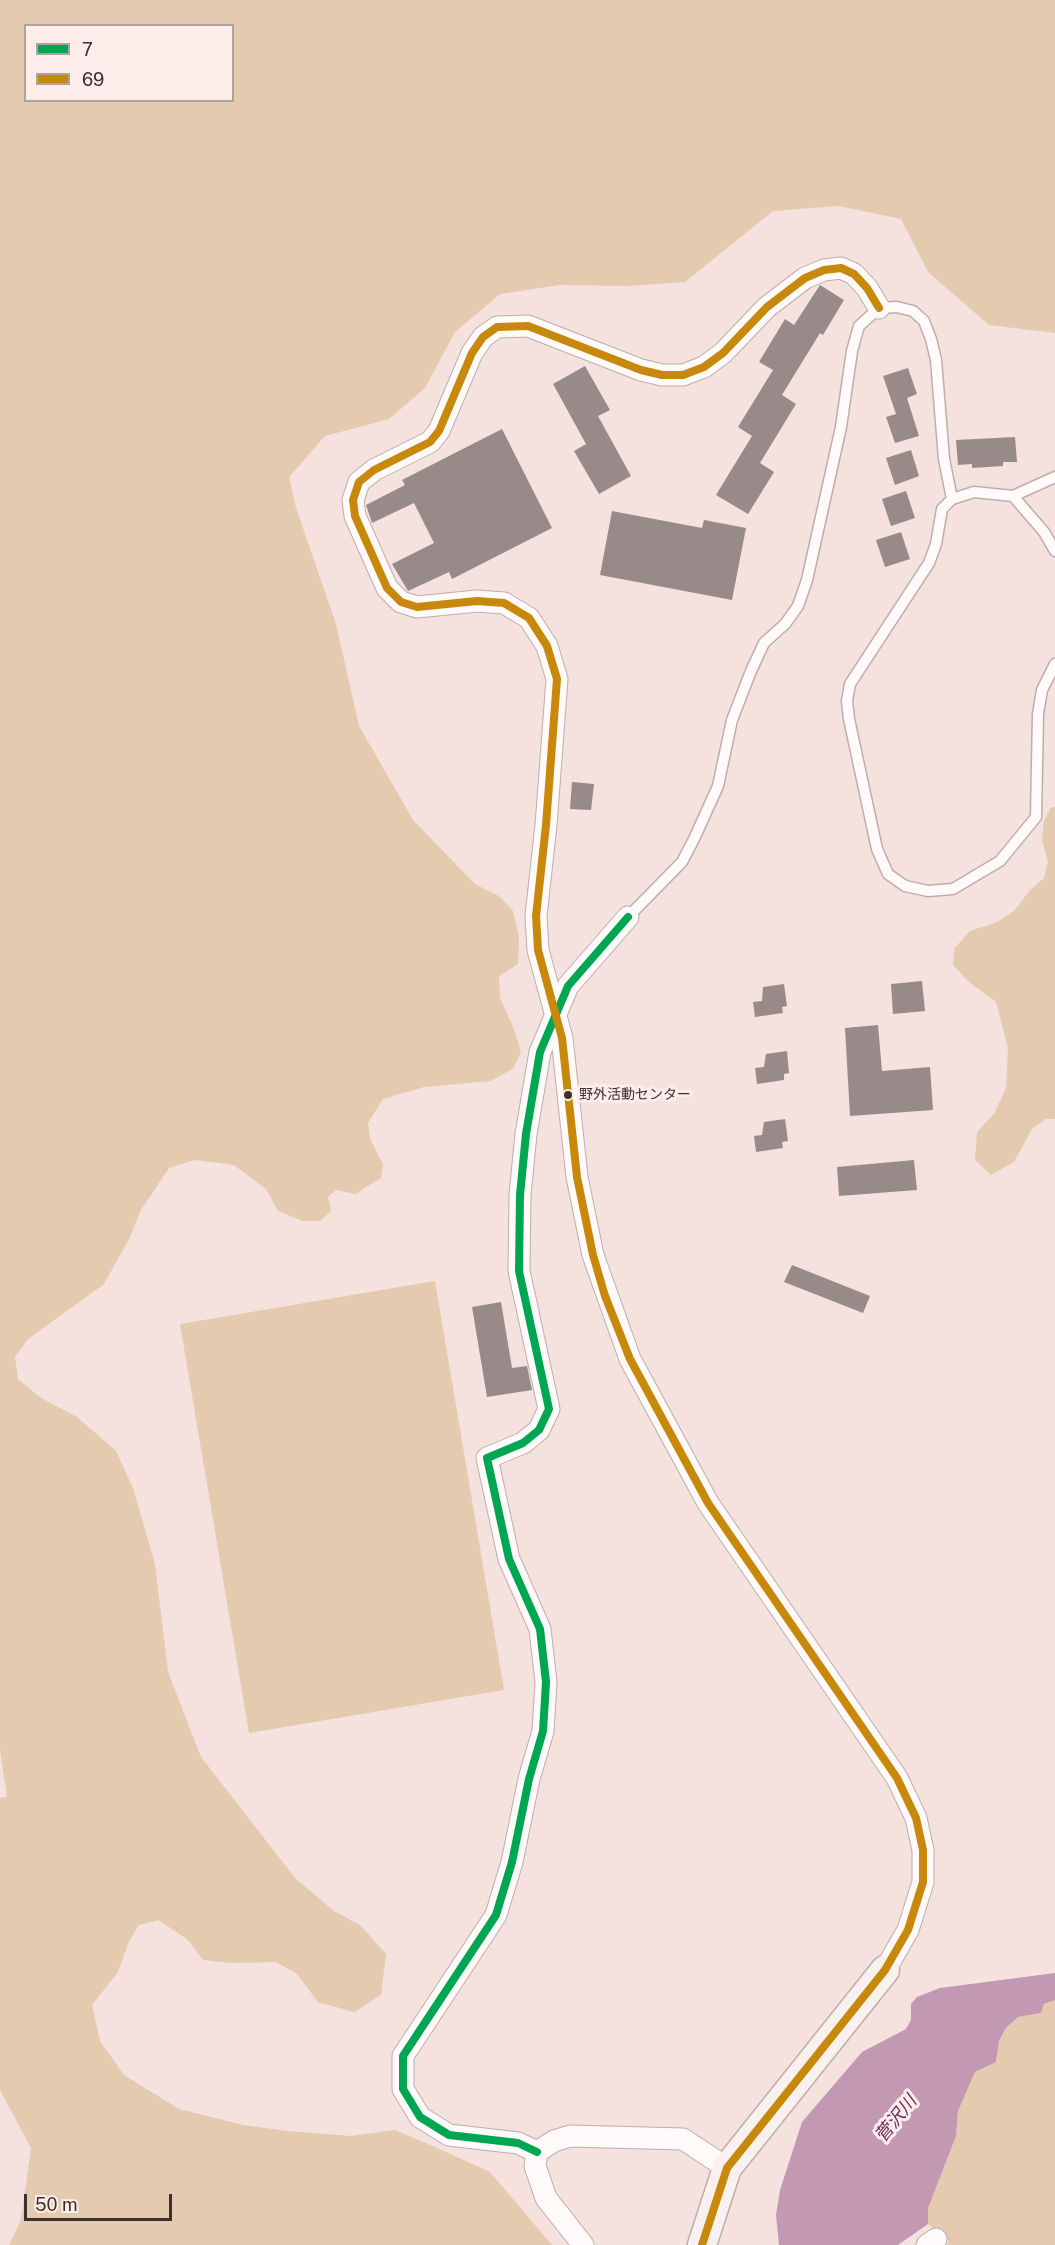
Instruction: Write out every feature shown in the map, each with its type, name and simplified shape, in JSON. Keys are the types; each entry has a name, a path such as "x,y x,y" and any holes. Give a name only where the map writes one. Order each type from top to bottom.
{"street":[{"path":"702,2245 727,2168 885,1970 908,1930 923,1882 922,1850 916,1818 897,1778 708,1503 630,1359 593,1255 577,1177 562,1038 538,950 536,916 557,678 547,646 529,618 504,603 477,601 417,607 401,602 387,588 355,516 353,500 359,482 374,470 430,442 439,431 472,353 483,337 497,327 528,326 640,370 662,375 683,375 704,367 723,353 767,307 804,278 824,270 841,268 854,274 867,288 879,308"},
{"path":"537,2152 518,2143 448,2135 420,2117 403,2089 403,2056 496,1915 543,1731 546,1682 540,1629 509,1559 487,1458 523,1443 539,1430 549,1409 519,1271 520,1195 526,1134 540,1052 568,986 628,917"},
{"path":"583,2245 546,2198 535,2166 537,2152 554,2141 570,2136 682,2139 727,2168"}],"lane":[{"path":"628,917 682,862 718,786 732,720 751,671 764,643 785,624 798,606 807,580 841,427 852,351 860,326 879,308 897,307 913,311 924,321 931,339 936,360 944,459 952,499"},
{"path":"1055,477 1013,496 974,492 952,499 942,509 936,544 929,563 849,684 847,701 877,849 888,874 905,886 928,891 953,889 1000,861 1036,817 1038,714 1042,690 1055,664"},
{"path":"1013,496 1044,532 1055,551"}],"shaded area":[{"path":"0,0 1055,0 1055,333 989,325 928,272 901,219 839,206 773,211 685,282 629,286 560,285 500,294 455,332 425,388 389,419 325,436 289,477 296,508 336,624 359,726 413,820 475,884 499,896 513,911 519,937 518,964 499,976 500,998 514,1029 521,1052 513,1069 490,1081 424,1087 383,1099 368,1123 370,1139 383,1164 381,1178 355,1194 336,1190 328,1197 331,1211 320,1221 303,1221 278,1211 266,1189 234,1165 195,1160 169,1168 141,1210 129,1239 104,1284 28,1339 15,1357 18,1379 41,1398 77,1417 116,1451 133,1488 155,1564 168,1672 201,1757 295,1878 334,1911 360,1925 386,1954 381,1995 354,2012 318,2002 297,1974 276,1962 231,1963 203,1960 187,1939 158,1920 139,1925 129,1941 118,1972 92,2005 100,2041 124,2075 179,2109 243,2125 288,2131 351,2136 395,2130 435,2147 490,2172 552,2245 9,2245 21,2220 31,2148 0,2090 0,1798 7,1797 0,1750"},
{"path":"1051,807 1055,807 1055,1119 1046,1119 1032,1129 1014,1162 991,1175 975,1160 977,1132 994,1114 1006,1088 1008,1048 996,1002 969,982 953,965 954,949 970,931 997,922 1014,911 1030,890 1044,878 1048,862 1042,840 1044,821"},
{"path":"435,1281 504,1690 249,1733 180,1324"},
{"path":"1055,2000 1055,2245 947,2245 949,2241 928,2224 927,2208 956,2136 958,2111 975,2072 996,2062 999,2041 1006,2028 1018,2017 1041,2013 1044,2004"}],"water":[{"name":"菅沢川","path":"1055,1973 1055,2000 1044,2004 1041,2013 1018,2017 1006,2028 999,2041 996,2062 975,2072 958,2111 956,2136 928,2208 928,2224 898,2245 779,2245 776,2215 780,2190 802,2122 862,2052 906,2029 911,2020 911,2004 917,1997 940,1988"}],"building":[{"path":"820,285 844,300 823,335 820,333 782,395 796,404 760,463 774,472 748,514 716,495 752,436 738,427 773,370 759,362 785,319 794,325"},
{"path":"585,366 610,410 598,416 631,476 599,494 574,451 586,444 553,384"},
{"path":"908,368 917,394 907,398 919,436 895,443 886,417 896,414 883,376"},
{"path":"502,429 552,528 452,579 449,572 408,591 392,564 434,543 414,503 372,523 366,505 405,485 402,480"},
{"path":"1015,437 1017,462 1003,462 1003,466 972,468 972,464 958,465 956,440"},
{"path":"911,450 919,476 895,485 886,458"},
{"path":"906,491 915,518 891,526 882,499"},
{"path":"612,511 702,528 704,520 746,528 732,600 600,575"},
{"path":"901,532 910,559 885,567 876,540"},
{"path":"572,782 594,784 591,810 570,809"},
{"path":"922,981 925,1011 893,1014 891,984"},
{"path":"784,984 787,1006 782,1007 783,1013 755,1017 753,1002 762,1001 763,987"},
{"path":"878,1025 882,1071 930,1067 933,1110 850,1116 845,1028"},
{"path":"787,1051 789,1073 784,1074 784,1080 757,1084 755,1068 764,1067 766,1054"},
{"path":"785,1119 788,1141 782,1142 783,1148 756,1152 754,1136 762,1135 764,1122"},
{"path":"914,1160 917,1190 839,1196 837,1167"},
{"path":"792,1265 870,1296 863,1313 784,1282"},
{"path":"501,1302 512,1368 527,1366 532,1390 487,1397 472,1307"}],"transit line":[{"name":"69","path":"702,2245 727,2168 885,1970 908,1930 923,1882 923,1850 916,1818 897,1778 708,1503 630,1359 605,1296 593,1255 577,1177 562,1038 538,950 536,916 546,825 557,679 547,646 529,618 504,603 477,601 417,607 401,602 387,588 355,516 353,500 359,482 374,470 430,442 439,431 472,353 483,337 497,327 528,326 641,370 662,375 683,375 704,367 723,353 767,307 805,278 824,270 841,268 854,274 867,288 879,308"},
{"name":"7","path":"537,2152 518,2143 449,2135 420,2117 403,2089 403,2056 496,1915 512,1862 529,1779 543,1731 546,1682 540,1629 509,1559 487,1458 523,1443 539,1430 549,1409 519,1271 520,1195 526,1134 540,1052 568,986 628,917"}],"place":[{"name":"野外活動センター","path":"568,1095"}]}
